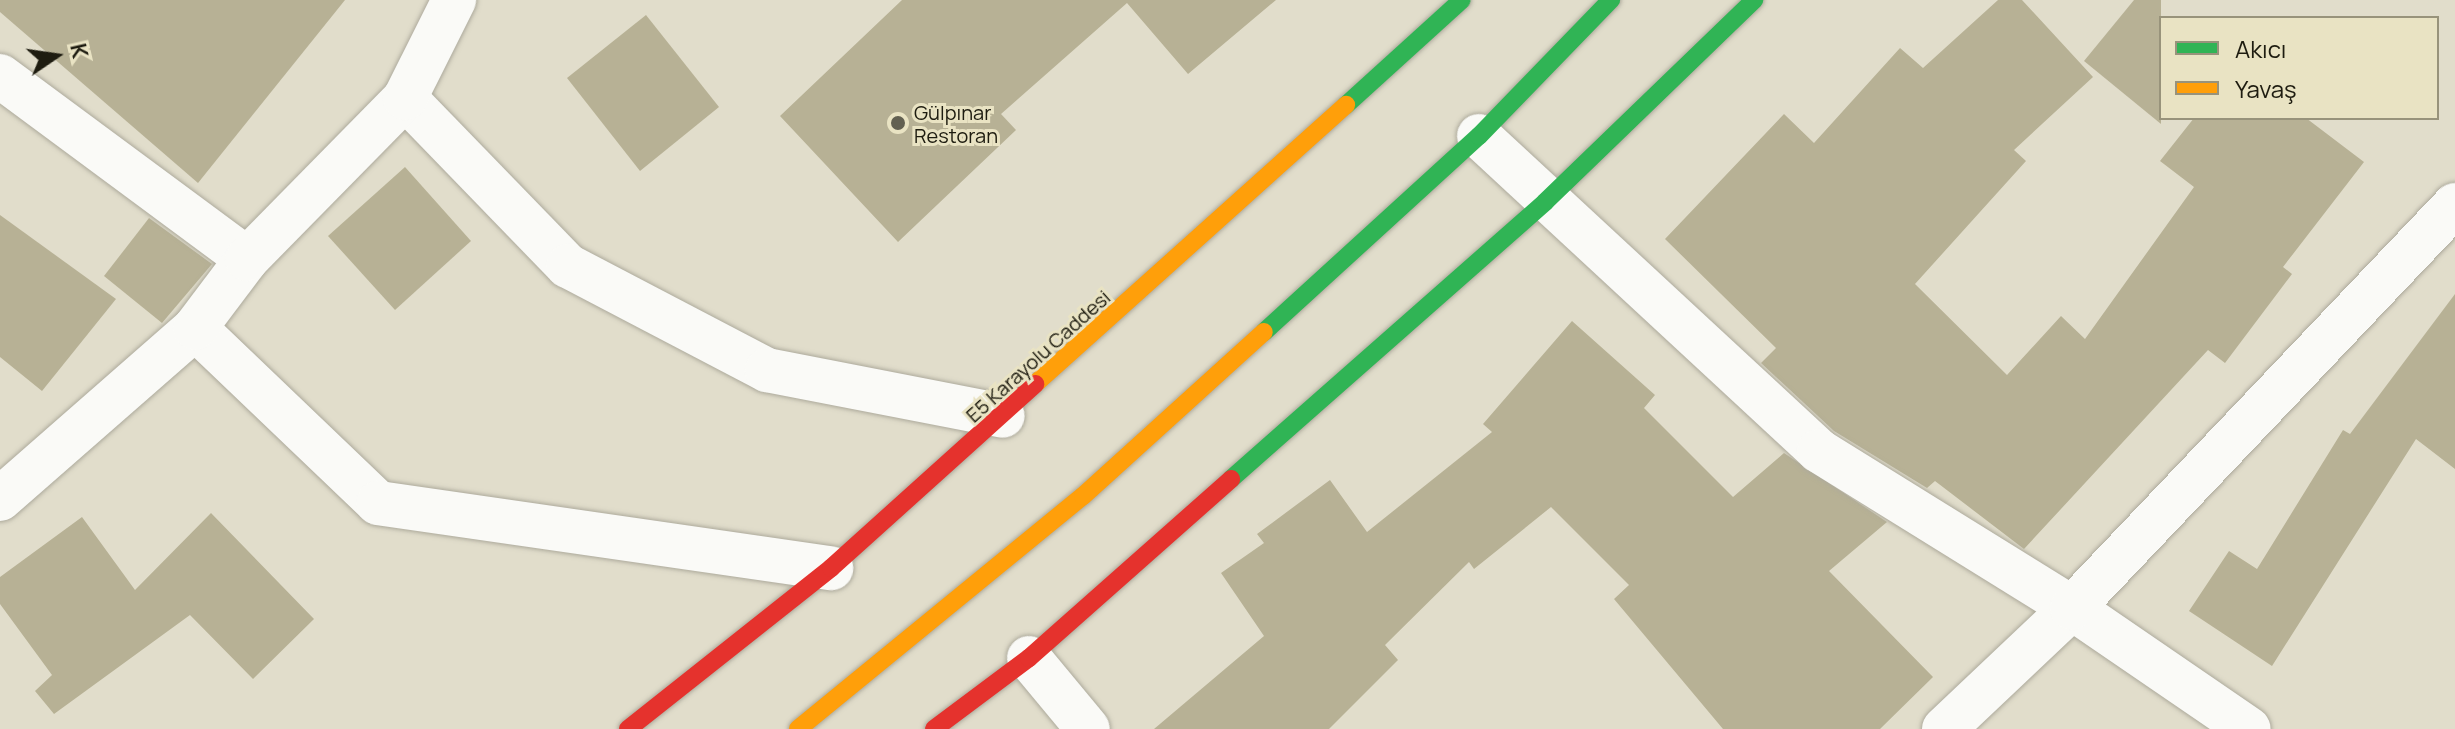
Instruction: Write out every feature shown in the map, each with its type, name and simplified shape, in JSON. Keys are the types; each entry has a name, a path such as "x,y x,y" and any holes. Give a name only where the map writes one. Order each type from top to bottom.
{"main road":[{"name":"E5 Karayolu Caddesi","path":"628,729 831,568 1462,0"},
{"path":"798,729 1083,496 1479,136 1611,0"},
{"path":"934,729 1029,658 1545,202 1754,0"}],"street":[{"path":"0,499 195,328 247,259 405,98 454,0"},
{"path":"0,76 247,259"},
{"path":"405,98 568,266 767,370 1003,416"},
{"path":"1479,136 1545,202 1819,451 2072,608 2249,729"},
{"path":"1944,729 2072,608 2455,205"},
{"path":"195,328 378,503 831,568"},
{"path":"1029,658 1088,729"}],"building":[{"path":"0,0 345,0 198,183 0,12"},
{"path":"902,0 1276,0 1188,74 1127,3 1001,114 1016,130 898,242 780,116"},
{"path":"1998,0 2022,0 2093,77 2014,150 2026,161 1915,284 2007,375 2061,316 2085,339 2194,187 2160,161 2192,120 2309,120 2364,162 2283,267 2292,274 2225,363 2208,350 2024,549 1935,481 1927,488 1834,431 1761,363 1776,348 1665,239 1784,114 1814,143 1900,48 1923,68"},
{"path":"2134,0 2161,0 2161,124 2084,61"},
{"path":"646,15 719,107 640,171 567,78"},
{"path":"405,167 471,241 395,310 328,236"},
{"path":"0,215 116,299 42,391 0,357"},
{"path":"149,218 212,264 162,323 104,276"},
{"path":"2455,294 2455,469 2416,439 2272,666 2189,611 2229,551 2257,569 2343,430 2350,434"},
{"path":"1572,321 1655,395 1644,408 1733,497 1784,453 1887,522 1829,571 1933,677 1880,729 1723,729 1614,599 1629,585 1551,507 1474,569 1469,562 1385,645 1398,660 1329,729 1154,729 1264,636 1221,573 1264,543 1257,534 1330,480 1367,532 1492,432 1483,424"},
{"path":"211,513 314,619 253,679 190,615 54,714 35,691 52,675 0,604 0,577 82,517 135,590"}],"traffic: fast":[{"path":"1346,105 1462,0"},
{"path":"1264,332 1479,136 1611,0"},
{"path":"1231,479 1545,202 1754,0"}],"traffic: slow":[{"path":"1035,384 1346,105"},
{"path":"798,729 1083,496 1264,332"}],"traffic: jam":[{"path":"628,729 831,568 1035,384"},
{"path":"934,729 1029,658 1231,479"}],"place":[{"name":"Gülpınar Restoran","path":"898,123"}]}
